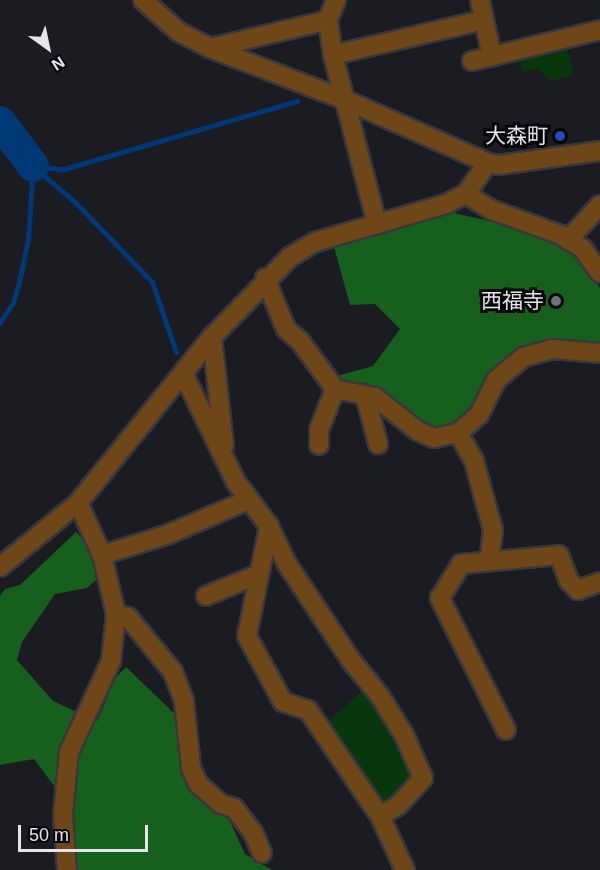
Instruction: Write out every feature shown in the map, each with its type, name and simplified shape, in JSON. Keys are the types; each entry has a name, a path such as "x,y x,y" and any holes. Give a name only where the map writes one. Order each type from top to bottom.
{"street":[{"path":"143,0 179,32 210,48 343,99 488,162 498,165 600,151"},
{"path":"336,0 328,20 333,56 378,224"},
{"path":"480,0 492,57"},
{"path":"210,48 328,20"},
{"path":"333,56 484,20"},
{"path":"472,61 600,30"},
{"path":"0,567 78,503 212,337 265,278 315,242 378,224 466,194 488,162"},
{"path":"466,194 492,210 568,240 583,249 600,273"},
{"path":"568,240 600,205"},
{"path":"265,278 286,328 300,340 335,389 375,397 418,431 434,438 458,432 479,415 496,380 523,357 554,349 600,353"},
{"path":"212,337 225,458"},
{"path":"183,373 248,500 269,525 299,583 350,659 380,696 404,735 423,778 399,805 380,816"},
{"path":"318,445 319,430 335,389"},
{"path":"365,395 378,444"},
{"path":"458,432 474,461 493,530 489,562"},
{"path":"102,555 169,534 248,500"},
{"path":"67,870 64,780 69,752 111,660 116,614 102,555 78,503"},
{"path":"269,525 257,575 247,636 283,702 308,710 380,816 405,870"},
{"path":"506,730 440,598 460,564 559,555 569,581 578,590 600,582"},
{"path":"206,596 257,575"},
{"path":"116,614 128,617 173,672 184,701 191,768 198,784 220,804 234,808 253,832 262,853"}],"green space":[{"path":"567,46 573,75 551,81 539,69 523,72 519,57"},
{"path":"454,213 533,231 573,252 600,288 600,346 566,341 516,351 486,378 473,409 451,426 428,431 388,395 366,383 340,382 337,376 373,366 400,329 375,304 350,305 334,247"},
{"path":"76,532 91,547 96,580 87,588 55,594 22,642 17,660 53,701 97,721 116,677 126,667 179,718 191,789 226,813 245,854 272,870 76,870 72,810 34,759 0,765 0,596 5,589 20,585"},
{"path":"366,687 379,701 416,777 394,802 381,802 326,724"}],"waterway":[{"path":"33,166 64,169 297,101"},
{"path":"0,122 33,166"},
{"path":"0,322 13,303 21,274 28,239 33,166"},
{"path":"34,167 77,204 152,282 176,352"}],"place":[{"name":"大森町","path":"560,136"},
{"name":"西福寺","path":"556,301"}]}
